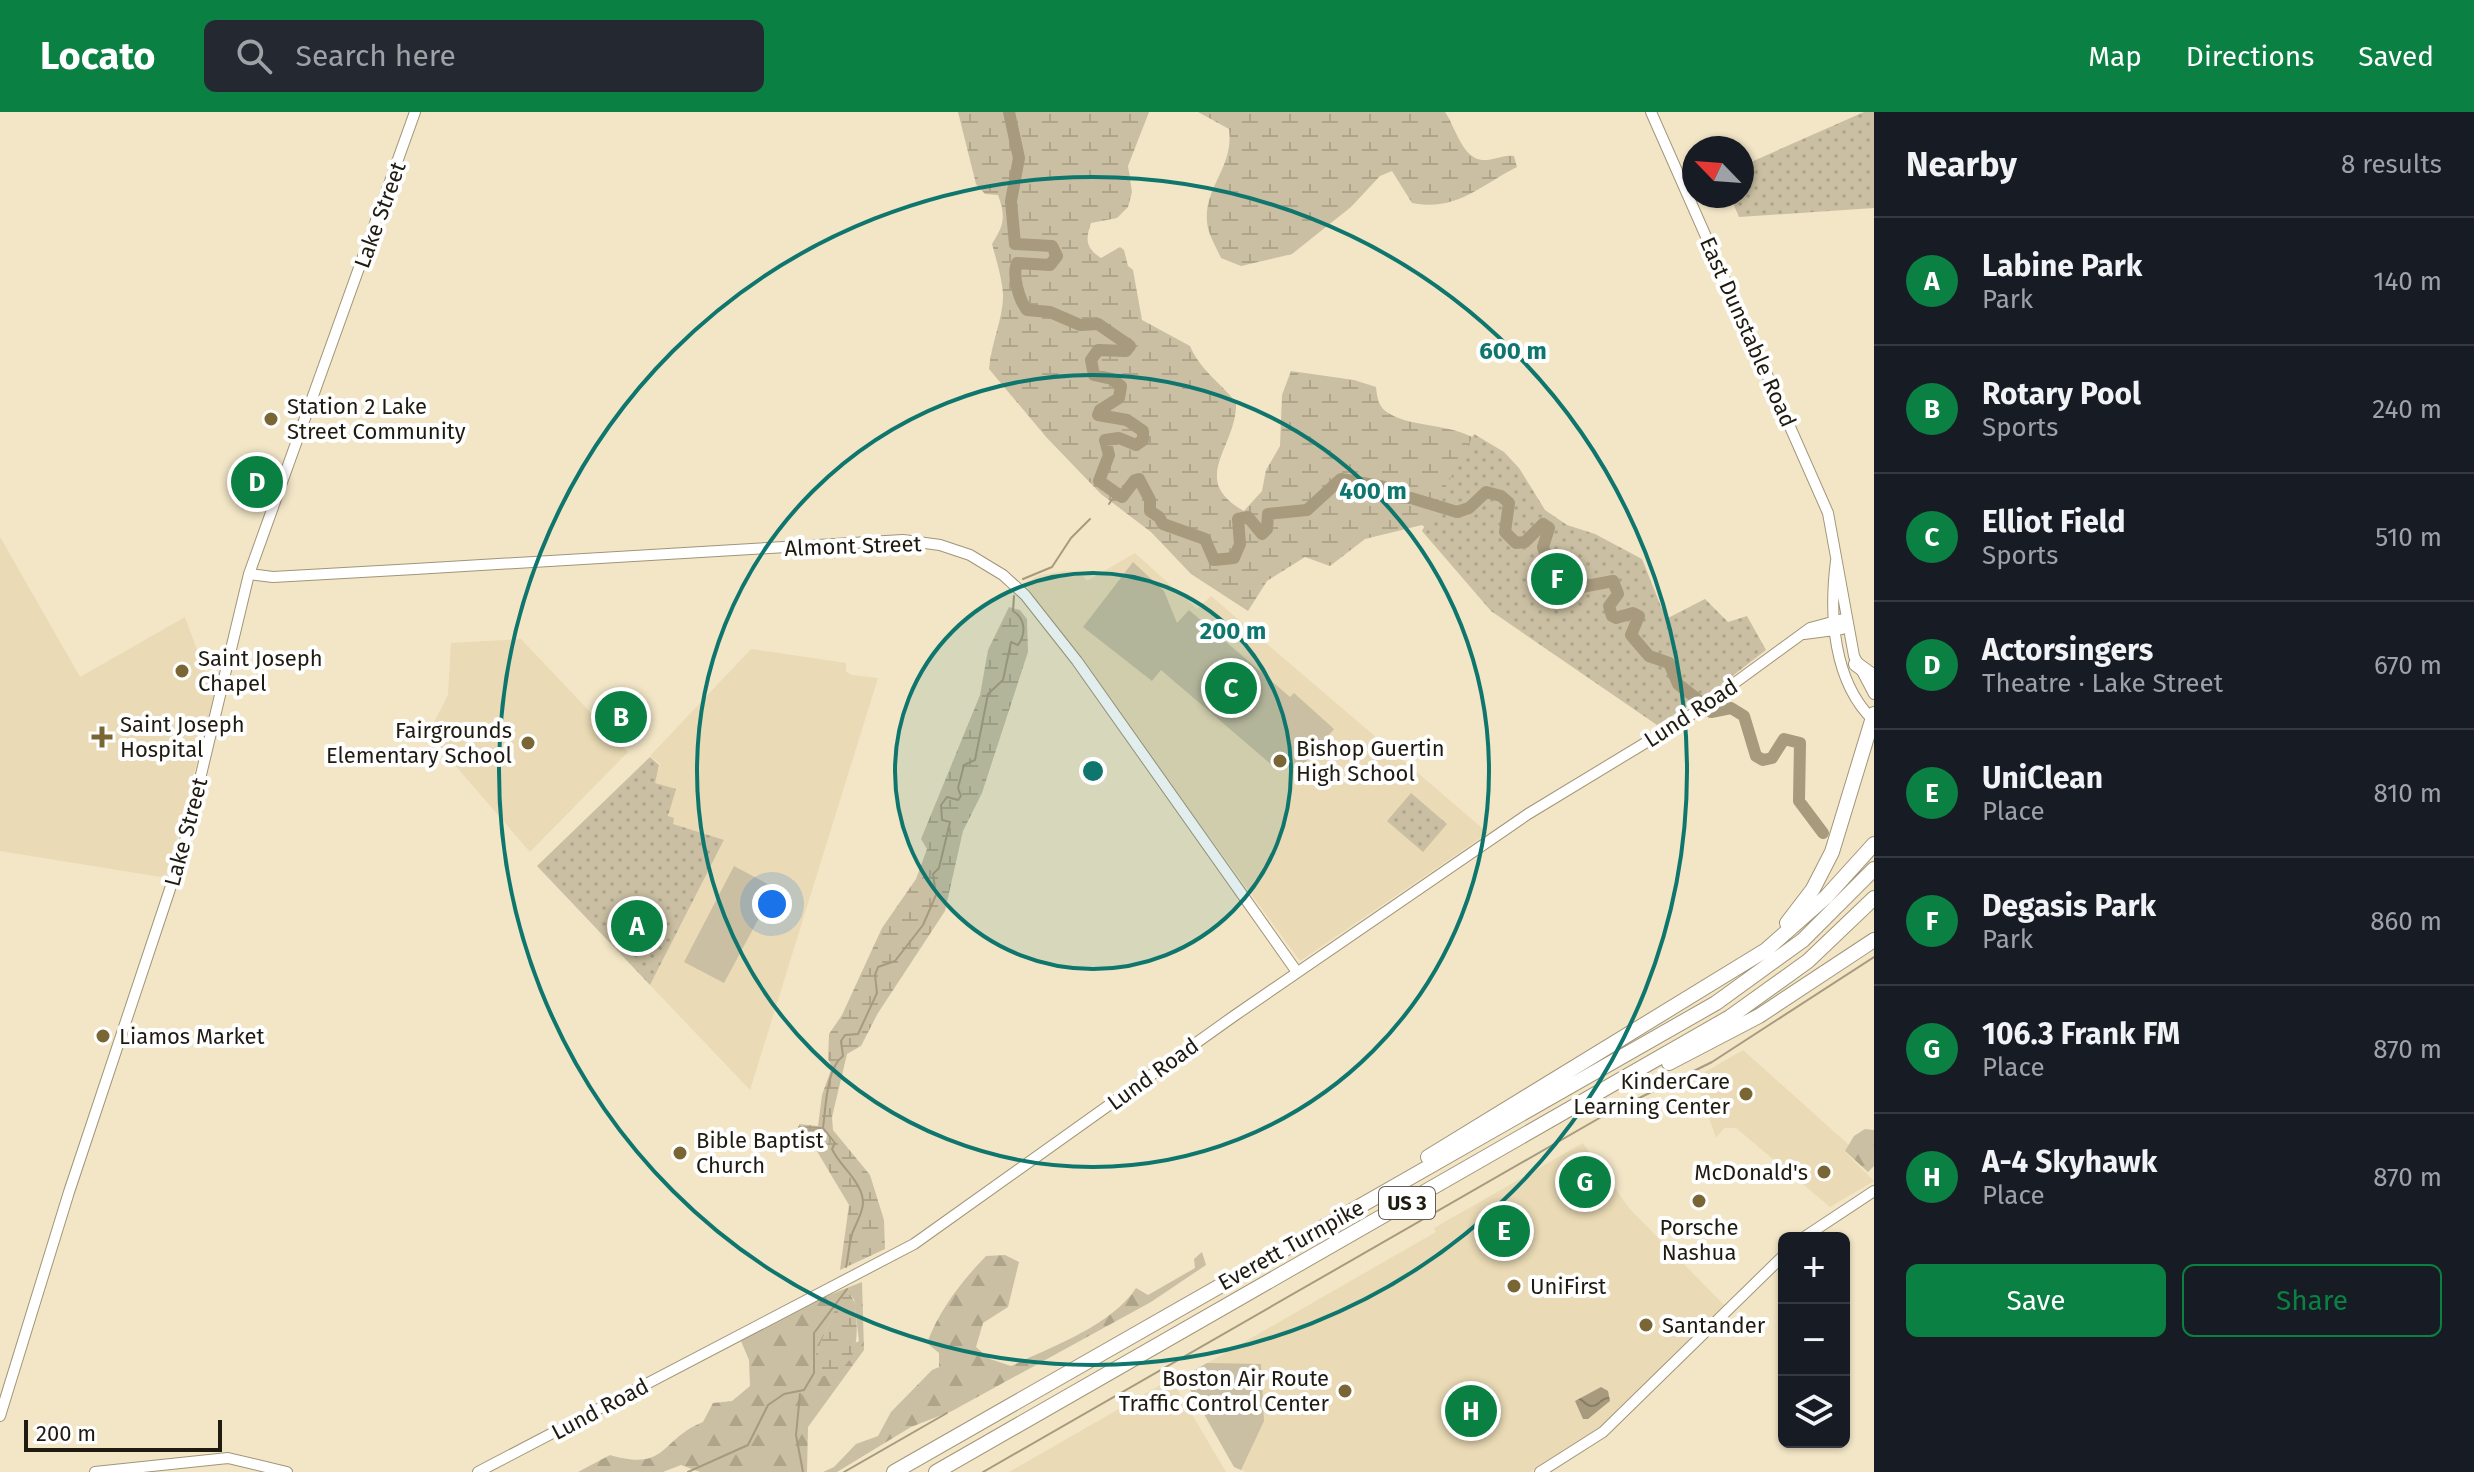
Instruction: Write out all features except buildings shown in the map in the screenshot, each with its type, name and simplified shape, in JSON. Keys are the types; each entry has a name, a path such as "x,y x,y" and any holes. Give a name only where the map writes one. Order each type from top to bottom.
{"highway":[{"path":"1856,664 1874,677"},
{"path":"1717,982 1775,935 1819,878 1838,835 1873,718"},
{"path":"1183,1307 1717,982 1797,925 1874,844"},
{"name":"Everett Turnpike","path":"894,1472 1726,997 1803,940 1874,869"},
{"name":"Everett Turnpike","path":"936,1472 1760,998 1818,953 1874,898"},
{"path":"1575,1107 1751,1021 1874,940"}],"street":[{"name":"Lake Street","path":"0,1416 69,1192 180,860 249,574 415,112"},
{"name":"East Dunstable Road","path":"1651,112 1828,513 1856,664 1874,694"},
{"name":"Almont Street","path":"249,574 273,577 903,540 953,548 1003,575 1031,602 1297,972"},
{"name":"East Dunstable Road","path":"1838,555 1836,626 1845,678 1873,718"},
{"name":"Lund Road","path":"478,1472 914,1244 1297,972 1528,814 1688,717 1804,634 1848,623"},
{"path":"1812,1232 1874,1191"},
{"path":"1540,1472 1591,1441 1614,1422 1778,1261"},
{"path":"95,1472 228,1458 287,1472"}],"shaded area":[{"name":"Saint Joseph Hospital","path":"0,537 80,677 185,617 214,696 167,878 0,851"},
{"name":"Bishop Guertin High School","path":"1135,553 1197,609 1211,596 1488,833 1300,961 1024,583 1040,575 1065,571 1079,572 1087,581"},
{"name":"Fairgrounds Elementary School","path":"521,639 628,752 530,852 428,734 448,695 451,643"},
{"path":"751,649 846,663 846,671 851,675 878,678 750,1090 650,985 724,841 673,824 654,783 660,764 650,756"},
{"path":"1743,1050 1849,1145 1845,1152 1874,1181 1830,1207 1736,1128 1724,1128 1716,1138 1695,1078"},
{"path":"1583,1143 1629,1208 1725,1306 1616,1414 1593,1435 1530,1472 1246,1472 1234,1467 1183,1377 1436,1232 1434,1228"},
{"path":"1171,1379 1226,1472 1009,1472"}],"green space":[{"path":"958,112 1149,112 1128,166 1132,192 1128,207 1117,218 1091,223 1088,243 1101,258 1120,247 1124,250 1128,266 1133,270 1142,320 1190,346 1204,368 1236,402 1235,418 1217,474 1219,487 1227,499 1244,511 1262,491 1266,470 1280,446 1282,395 1291,371 1354,380 1376,387 1381,406 1390,414 1410,422 1454,430 1476,439 1465,561 1422,525 1365,539 1330,566 1305,557 1267,581 1248,611 1191,574 1151,532 1101,494 1047,438 989,369 1003,302 992,244 1003,215 998,195 985,194 976,184"},
{"path":"1198,112 1445,112 1469,154 1482,160 1514,156 1517,167 1468,195 1442,204 1428,205 1412,203 1392,171 1380,176 1351,207 1292,254 1241,266 1221,258 1207,222 1210,198 1227,155 1229,129"},
{"path":"1864,112 1874,112 1874,208 1739,217 1735,208 1754,208 1754,161"},
{"path":"1474,434 1504,452 1519,468 1545,510 1567,525 1595,534 1642,559 1666,619 1705,599 1728,622 1747,616 1766,650 1713,691 1657,725 1491,611 1422,531"},
{"path":"1133,562 1164,591 1177,623 1189,610 1290,697 1294,693 1334,729 1297,772 1282,756 1273,766 1161,670 1152,681 1083,627"},
{"path":"1009,607 1020,610 1027,619 1028,652 982,793 963,831 945,911 878,1013 861,1046 847,1054 832,1117 833,1130 870,1175 884,1220 885,1249 840,1270 849,1205 805,1131 799,1130 799,1124 818,1126 822,1095 832,1067 828,1059 829,1034 842,1015 882,928 916,879 927,849 921,839 980,695 988,650"},
{"path":"650,757 659,765 655,783 676,789 668,816 674,818 673,824 724,840 650,985 537,866"},
{"path":"1411,793 1447,824 1423,852 1387,821"},
{"path":"734,866 775,888 724,983 684,962"},
{"path":"1865,1129 1874,1130 1874,1166 1868,1172 1845,1151 1854,1136"},
{"path":"1202,1252 1206,1265 1151,1302 952,1411 911,1427 837,1472 823,1472 834,1467 856,1444 878,1436 891,1412 932,1370 939,1367 939,1353 927,1343 932,1331 952,1296 986,1256 1005,1255 1019,1262 1008,1307 983,1323 976,1347 990,1359 1011,1366 1096,1324 1112,1314 1136,1288 1148,1295 1195,1268 1194,1259"},
{"path":"862,1282 864,1350 808,1427 807,1472 700,1472 681,1465 663,1472 578,1472 610,1455 629,1459 654,1457 689,1429 703,1422 713,1403 732,1401 750,1386 749,1360 741,1341 755,1327","holes":["848,1293 854,1299 859,1341 811,1366 842,1294"]},
{"path":"842,1293 848,1293 855,1303 855,1347 847,1364 840,1370 819,1377 811,1366"},
{"path":"1207,1363 1261,1364 1264,1421 1241,1470 1234,1467 1183,1377"}],"water":[{"path":"630,699 638,707 621,724 605,709 611,702 619,709"},
{"path":"1601,1387 1608,1391 1610,1401 1588,1419 1583,1419 1575,1401"}],"waterway":[{"path":"1009,112 1019,158 1011,201 1015,244 1052,246 1057,256 1050,265 1017,263 1016,281 1024,306 1027,310 1050,312 1080,325 1098,324 1130,346 1126,351 1098,350 1091,360 1094,375 1112,379 1121,386 1119,398 1100,410 1098,415 1127,420 1143,431 1143,440 1136,445 1119,438 1105,440 1109,455 1099,481 1122,497 1139,479 1150,500 1150,511 1163,524 1205,539 1214,560 1234,558 1240,544 1238,519 1248,517 1262,534 1267,529 1268,514 1307,510 1341,479 1384,487 1384,496 1411,498 1457,512 1469,508 1486,492 1501,496 1509,503 1505,532 1516,543 1525,542 1543,524 1549,528 1543,547 1545,553 1550,555 1571,589 1613,581 1618,594 1609,606 1612,616 1616,618 1633,613 1639,616 1631,635 1649,656 1669,663 1678,684 1697,699"},
{"path":"1109,504 1115,495"},
{"path":"1023,579 1052,567 1071,538 1090,519"},
{"path":"846,1267 863,1198 832,1149 835,1143 823,1128 830,1079 843,1056 841,1041 845,1035 858,1034 877,993 875,975 878,967 895,961 923,925 936,895 933,874 939,868 950,822 942,820 941,805 947,797 958,800 961,796 958,788 964,765 975,760 988,694 1003,680 1011,642 1018,645 1022,636 1022,622 1013,611 1014,596"},
{"path":"1711,712 1731,708 1744,716 1756,756 1763,760 1772,758 1784,739 1800,743 1799,801 1823,833"},
{"path":"983,1472 1603,1116 1712,1062 1874,957"},
{"path":"799,1127 821,1128"},
{"path":"688,1472 748,1445 768,1405 784,1394 804,1390 814,1373 814,1333 847,1289"},
{"path":"800,1394 796,1435 803,1472"},
{"path":"844,1472 947,1413"}],"place":[{"name":"Station 2 Lake Street Community","path":"271,419"},
{"name":"Actorsingers","path":"257,482"},
{"name":"Degasis Park","path":"1557,579"},
{"name":"Saint Joseph Chapel","path":"182,671"},
{"name":"Elliot Field","path":"1231,688"},
{"name":"Rotary Pool","path":"621,717"},
{"name":"Saint Joseph Hospital","path":"102,737"},
{"name":"Fairgrounds Elementary School","path":"528,743"},
{"name":"Bishop Guertin High School","path":"1280,761"},
{"name":"Labine Park","path":"637,926"},
{"name":"Liamos Market","path":"103,1036"},
{"name":"KinderCare Learning Center","path":"1746,1094"},
{"name":"Bible Baptist Church","path":"680,1153"},
{"name":"McDonald's","path":"1824,1172"},
{"name":"106.3 Frank FM","path":"1585,1182"},
{"name":"Porsche Nashua","path":"1699,1201"},
{"name":"UniClean","path":"1504,1231"},
{"name":"UniFirst","path":"1514,1286"},
{"name":"Santander","path":"1646,1325"},
{"name":"Boston Air Route Traffic Control Center","path":"1345,1391"},
{"name":"A-4 Skyhawk","path":"1471,1411"}]}
